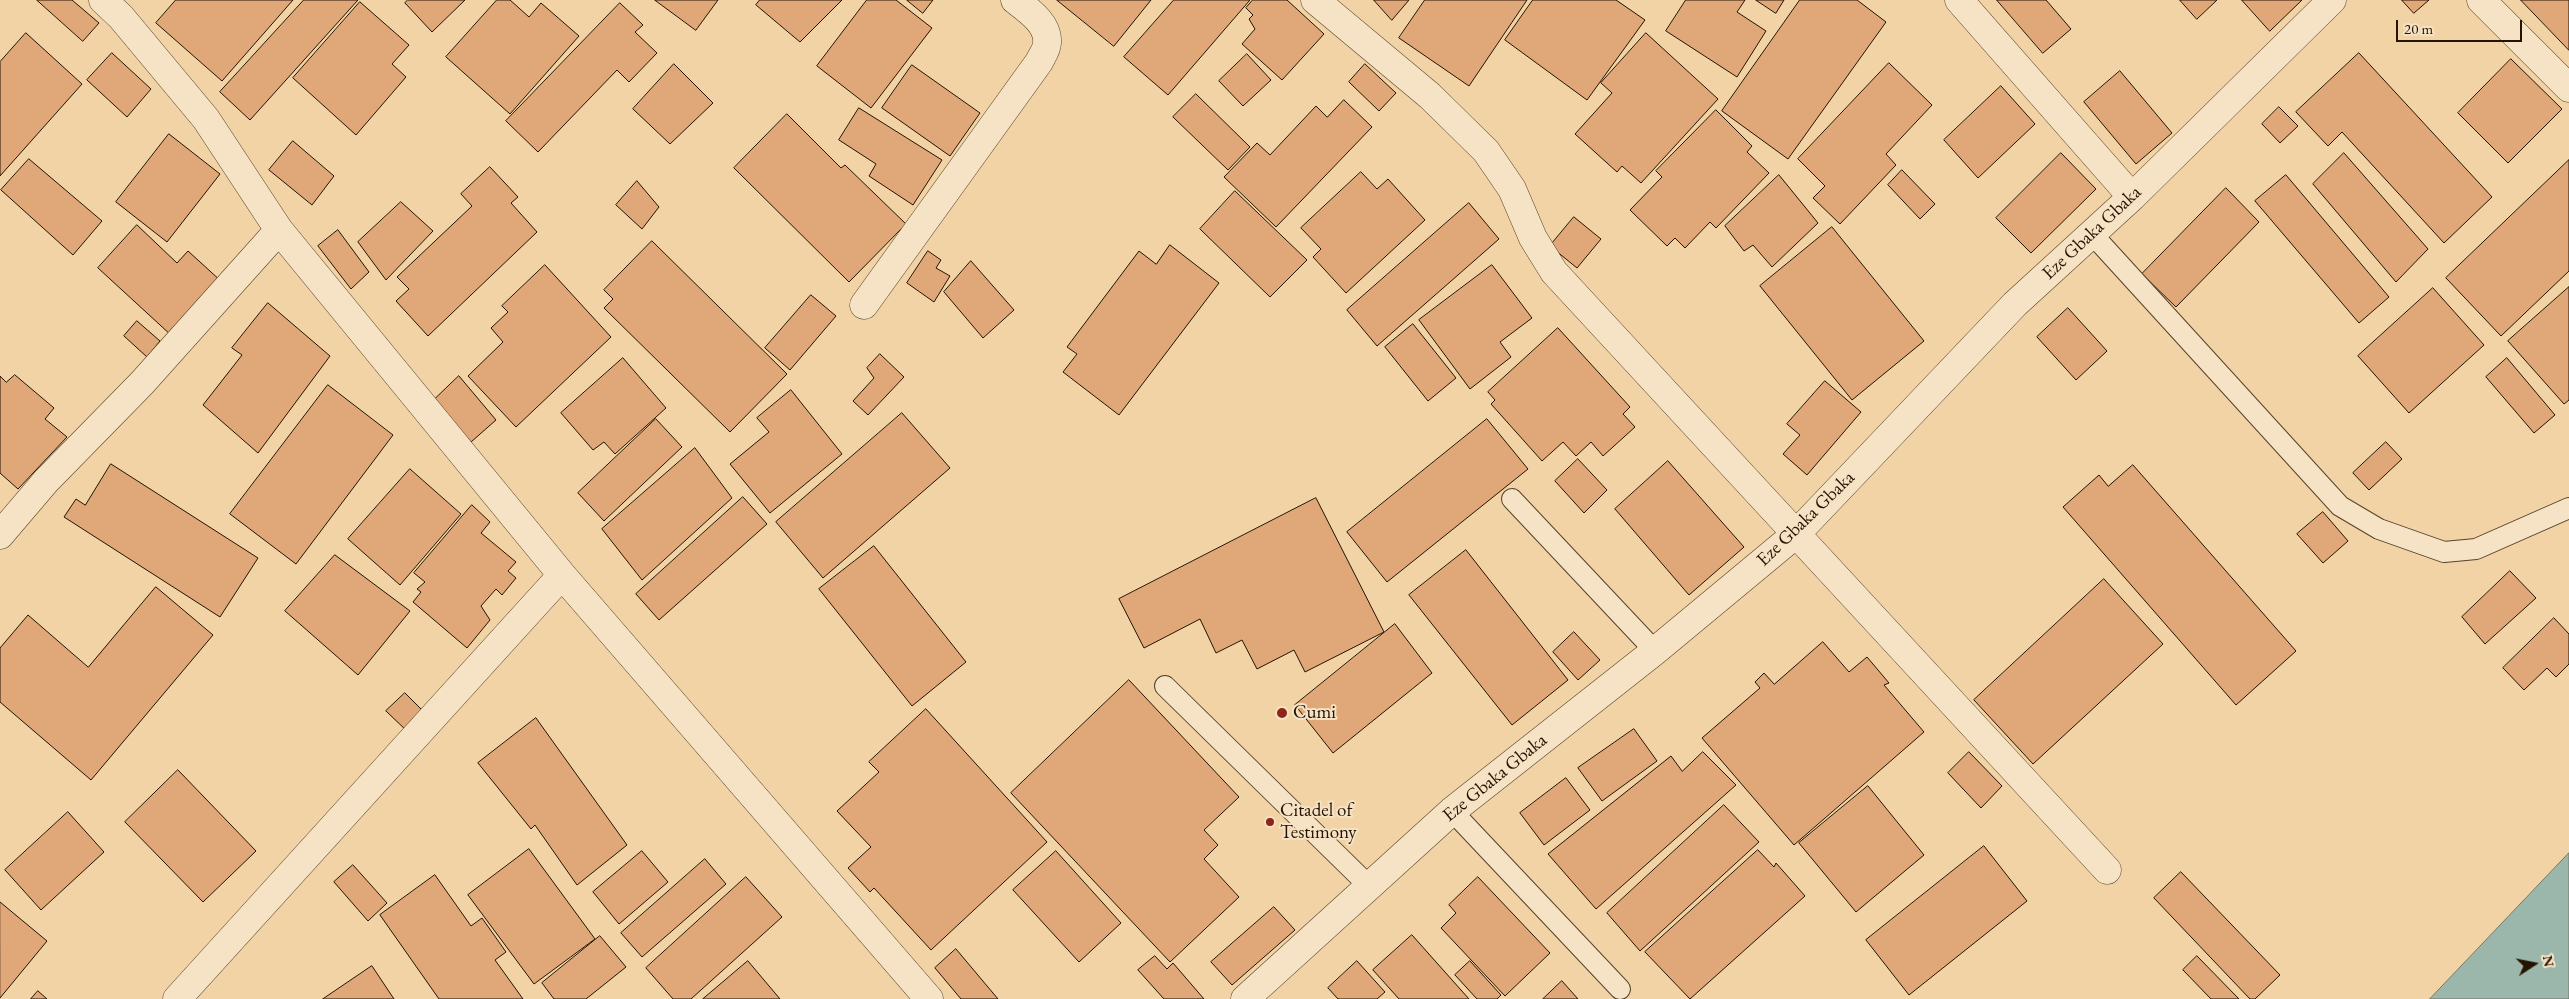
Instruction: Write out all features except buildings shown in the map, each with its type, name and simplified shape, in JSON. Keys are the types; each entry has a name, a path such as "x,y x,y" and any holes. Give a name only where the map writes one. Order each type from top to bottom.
{"street":[{"path":"103,0 121,17 206,119 279,230 562,576 929,999"},
{"path":"864,305 1039,62 1048,44 1046,34 1036,17 1015,0"},
{"path":"1315,0 1430,96 1486,152 1512,189 1533,238 1554,272 2107,870"},
{"path":"1959,0 2132,197"},
{"name":"Eze Gbaka Gbaka","path":"1244,999 1452,810 1655,651 1796,534 2016,304 2132,197 2332,0"},
{"path":"2481,0 2569,88"},
{"path":"0,536 46,481 142,383 279,230"},
{"path":"177,999 562,576"}],"lane":[{"path":"2092,234 2340,506 2379,529 2444,552 2461,552 2476,549 2569,508"},
{"path":"1512,500 1655,651"},
{"path":"1165,686 1369,886"},
{"path":"1452,810 1620,989"}],"shaded area":[{"path":"2569,853 2569,999 2430,999"}],"place":[{"name":"Cumi","path":"1282,713"},
{"name":"Citadel of Testimony","path":"1270,822"}]}
